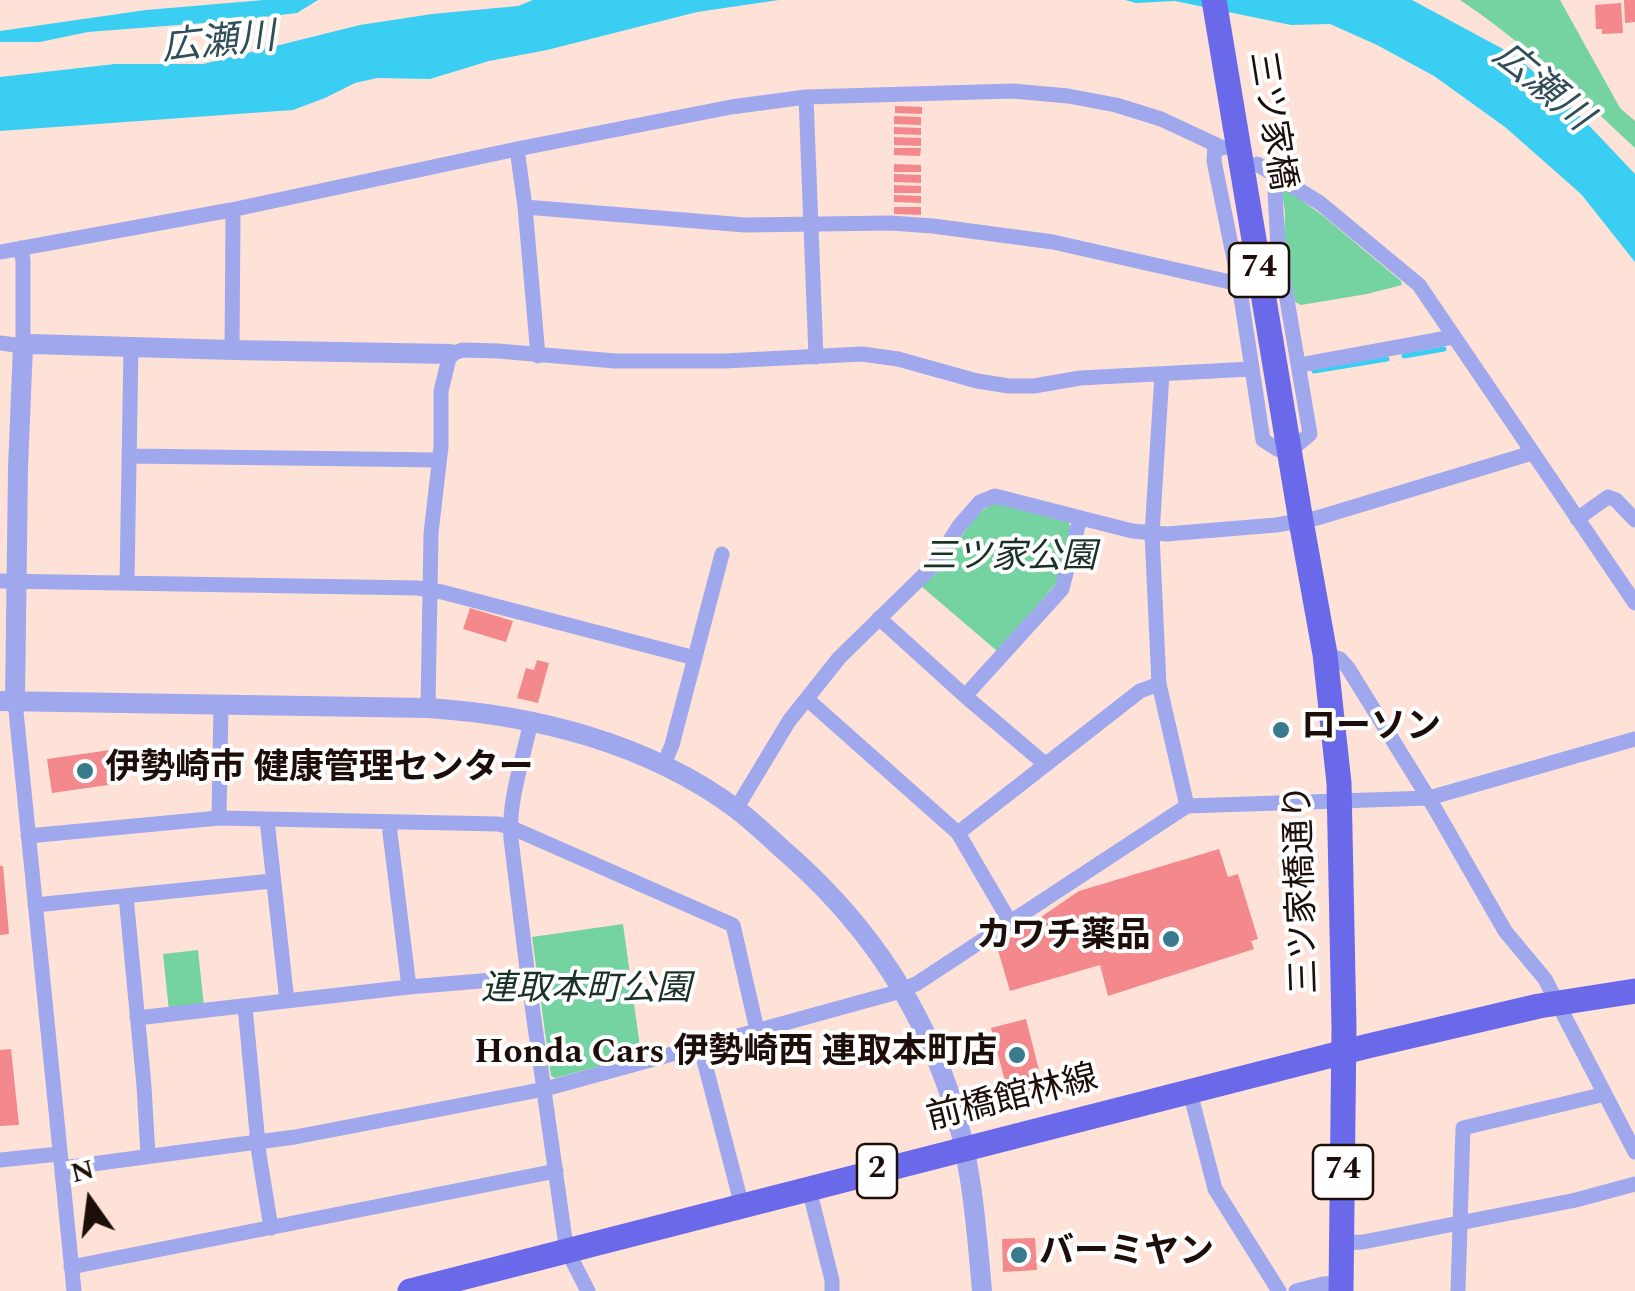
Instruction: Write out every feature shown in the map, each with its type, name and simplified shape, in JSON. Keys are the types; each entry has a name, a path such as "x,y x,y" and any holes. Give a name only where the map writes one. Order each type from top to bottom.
{"main road":[{"name":"三ツ家橋","path":"1214,0 1288,440"},
{"name":"三ツ家橋通り","path":"1288,440 1325,654 1340,802 1344,1052 1341,1287"},
{"name":"前橋館林線","path":"410,1291 1479,1019 1635,992"}],"street":[{"path":"0,252 231,210 732,107 806,98 1013,92 1068,96 1161,119 1219,146 1214,161 1264,440 1277,448 1288,440 1310,434 1278,247 1274,174"},
{"path":"806,98 816,357"},
{"path":"517,149 538,356"},
{"path":"1257,164 1320,203 1412,278 1635,603"},
{"path":"525,207 745,225 891,223 1010,234 1239,284"},
{"path":"231,210 232,350"},
{"path":"20,248 23,346 8,581 7,701 28,836 74,1291"},
{"path":"1300,365 1454,337"},
{"path":"0,343 450,354 476,350 616,361 724,361 862,354 1009,386 1080,378 1251,370"},
{"path":"127,582 132,347"},
{"path":"428,708 431,533 441,390 450,354"},
{"path":"1162,374 1152,534 1159,684 1186,806"},
{"path":"736,808 789,722 839,658 935,564 980,502 994,496 1152,534 1300,521 1532,453"},
{"path":"130,456 439,460"},
{"path":"1578,520 1608,497 1635,520"},
{"path":"965,696 1062,590 1080,518"},
{"path":"662,766 672,745 722,554"},
{"path":"8,581 429,589 696,658"},
{"path":"879,618 1045,764"},
{"path":"1325,654 1340,659 1348,668 1505,931 1545,980 1635,1152"},
{"path":"958,833 1140,692 1159,684"},
{"path":"807,699 958,833 1010,922"},
{"path":"7,701 482,712 592,737 687,778 736,808 832,894 904,990 949,1092 964,1149 982,1291"},
{"path":"219,818 221,705"},
{"path":"531,721 510,827 568,1250 588,1291"},
{"path":"0,1160 148,1156 258,1142 545,1089 904,990 1186,806 1429,798 1635,739"},
{"path":"28,836 219,818 510,827 734,924 757,1030"},
{"path":"267,820 287,1001"},
{"path":"390,822 409,987"},
{"path":"35,905 272,881"},
{"path":"126,896 148,1156"},
{"path":"137,1018 409,987 528,978"},
{"path":"245,1007 271,1228"},
{"path":"700,1046 742,1206"},
{"path":"1190,1092 1215,1189 1279,1291"},
{"path":"1458,1291 1463,1128 1605,1094"},
{"path":"72,1267 556,1171"},
{"path":"1342,1243 1576,1200 1635,1184"},
{"path":"810,1188 832,1291"},
{"path":"1296,1291 1323,1284 1341,1287"}],"green space":[{"path":"1460,0 1560,0 1620,108 1635,121 1635,148 1529,52"},
{"path":"1287,190 1322,215 1402,285 1301,305 1295,302 1284,241 1282,192"},
{"name":"三ツ家公園","path":"996,503 1068,521 1071,528 1056,584 997,651 921,586 940,570 979,514"},
{"name":"連取本町公園","path":"623,924 640,1047 635,1057 555,1078 551,1076 532,937"},
{"path":"198,950 204,1007 169,1011 163,954"}],"water":[{"path":"264,0 318,0 297,13 88,32 40,42 0,42 0,31 146,10"},
{"path":"533,0 779,0 697,12 489,61 430,79 377,78 355,83 293,110 0,131 0,77 115,64 203,64 360,25 518,6"},
{"name":"広瀬川","path":"1125,0 1412,0 1516,56 1564,99 1635,174 1635,262 1581,194 1505,127 1434,76 1377,45 1330,24 1291,25 1175,1"}],"building":[{"path":"1624,0 1635,0 1635,22 1625,23"},
{"path":"1621,3 1623,33 1602,34 1602,29 1596,29 1595,5"},
{"path":"895,106 922,107 922,114 895,113"},
{"path":"894,116 921,117 921,125 894,124"},
{"path":"894,127 921,128 921,135 894,134"},
{"path":"894,137 921,138 921,146 894,145"},
{"path":"894,148 921,148 920,156 894,155"},
{"path":"894,164 921,165 921,172 894,172"},
{"path":"894,174 921,175 921,183 894,182"},
{"path":"894,185 921,186 921,193 894,193"},
{"path":"894,195 921,196 921,203 894,202"},
{"path":"894,207 921,207 921,215 894,214"},
{"path":"470,608 513,621 506,642 463,629"},
{"path":"537,660 549,663 538,703 517,698 526,668 534,670"},
{"name":"伊勢崎市 健康管理センター","path":"117,749 122,783 52,793 47,759"},
{"path":"1219,849 1228,877 1238,874 1258,939 1251,941 1254,949 1108,996 1100,965 1010,991 997,947 1079,891"},
{"path":"0,866 9,934 0,935"},
{"name":"Honda Cars 伊勢崎西 連取本町店","path":"1026,1019 1042,1082 1086,1071 1089,1084 1011,1104 991,1028"},
{"path":"11,1049 19,1125 0,1126 0,1050"},
{"name":"バーミヤン","path":"1035,1238 1037,1270 1003,1272 1002,1239"}],"waterway":[{"path":"1404,356 1444,349"},
{"path":"1314,371 1387,359"}],"place":[{"name":"ローソン","path":"1281,730"},
{"name":"伊勢崎市 健康管理センター","path":"85,771"},
{"name":"カワチ薬品","path":"1171,939"},
{"name":"Honda Cars 伊勢崎西 連取本町店","path":"1017,1055"},
{"name":"バーミヤン","path":"1019,1255"}]}
